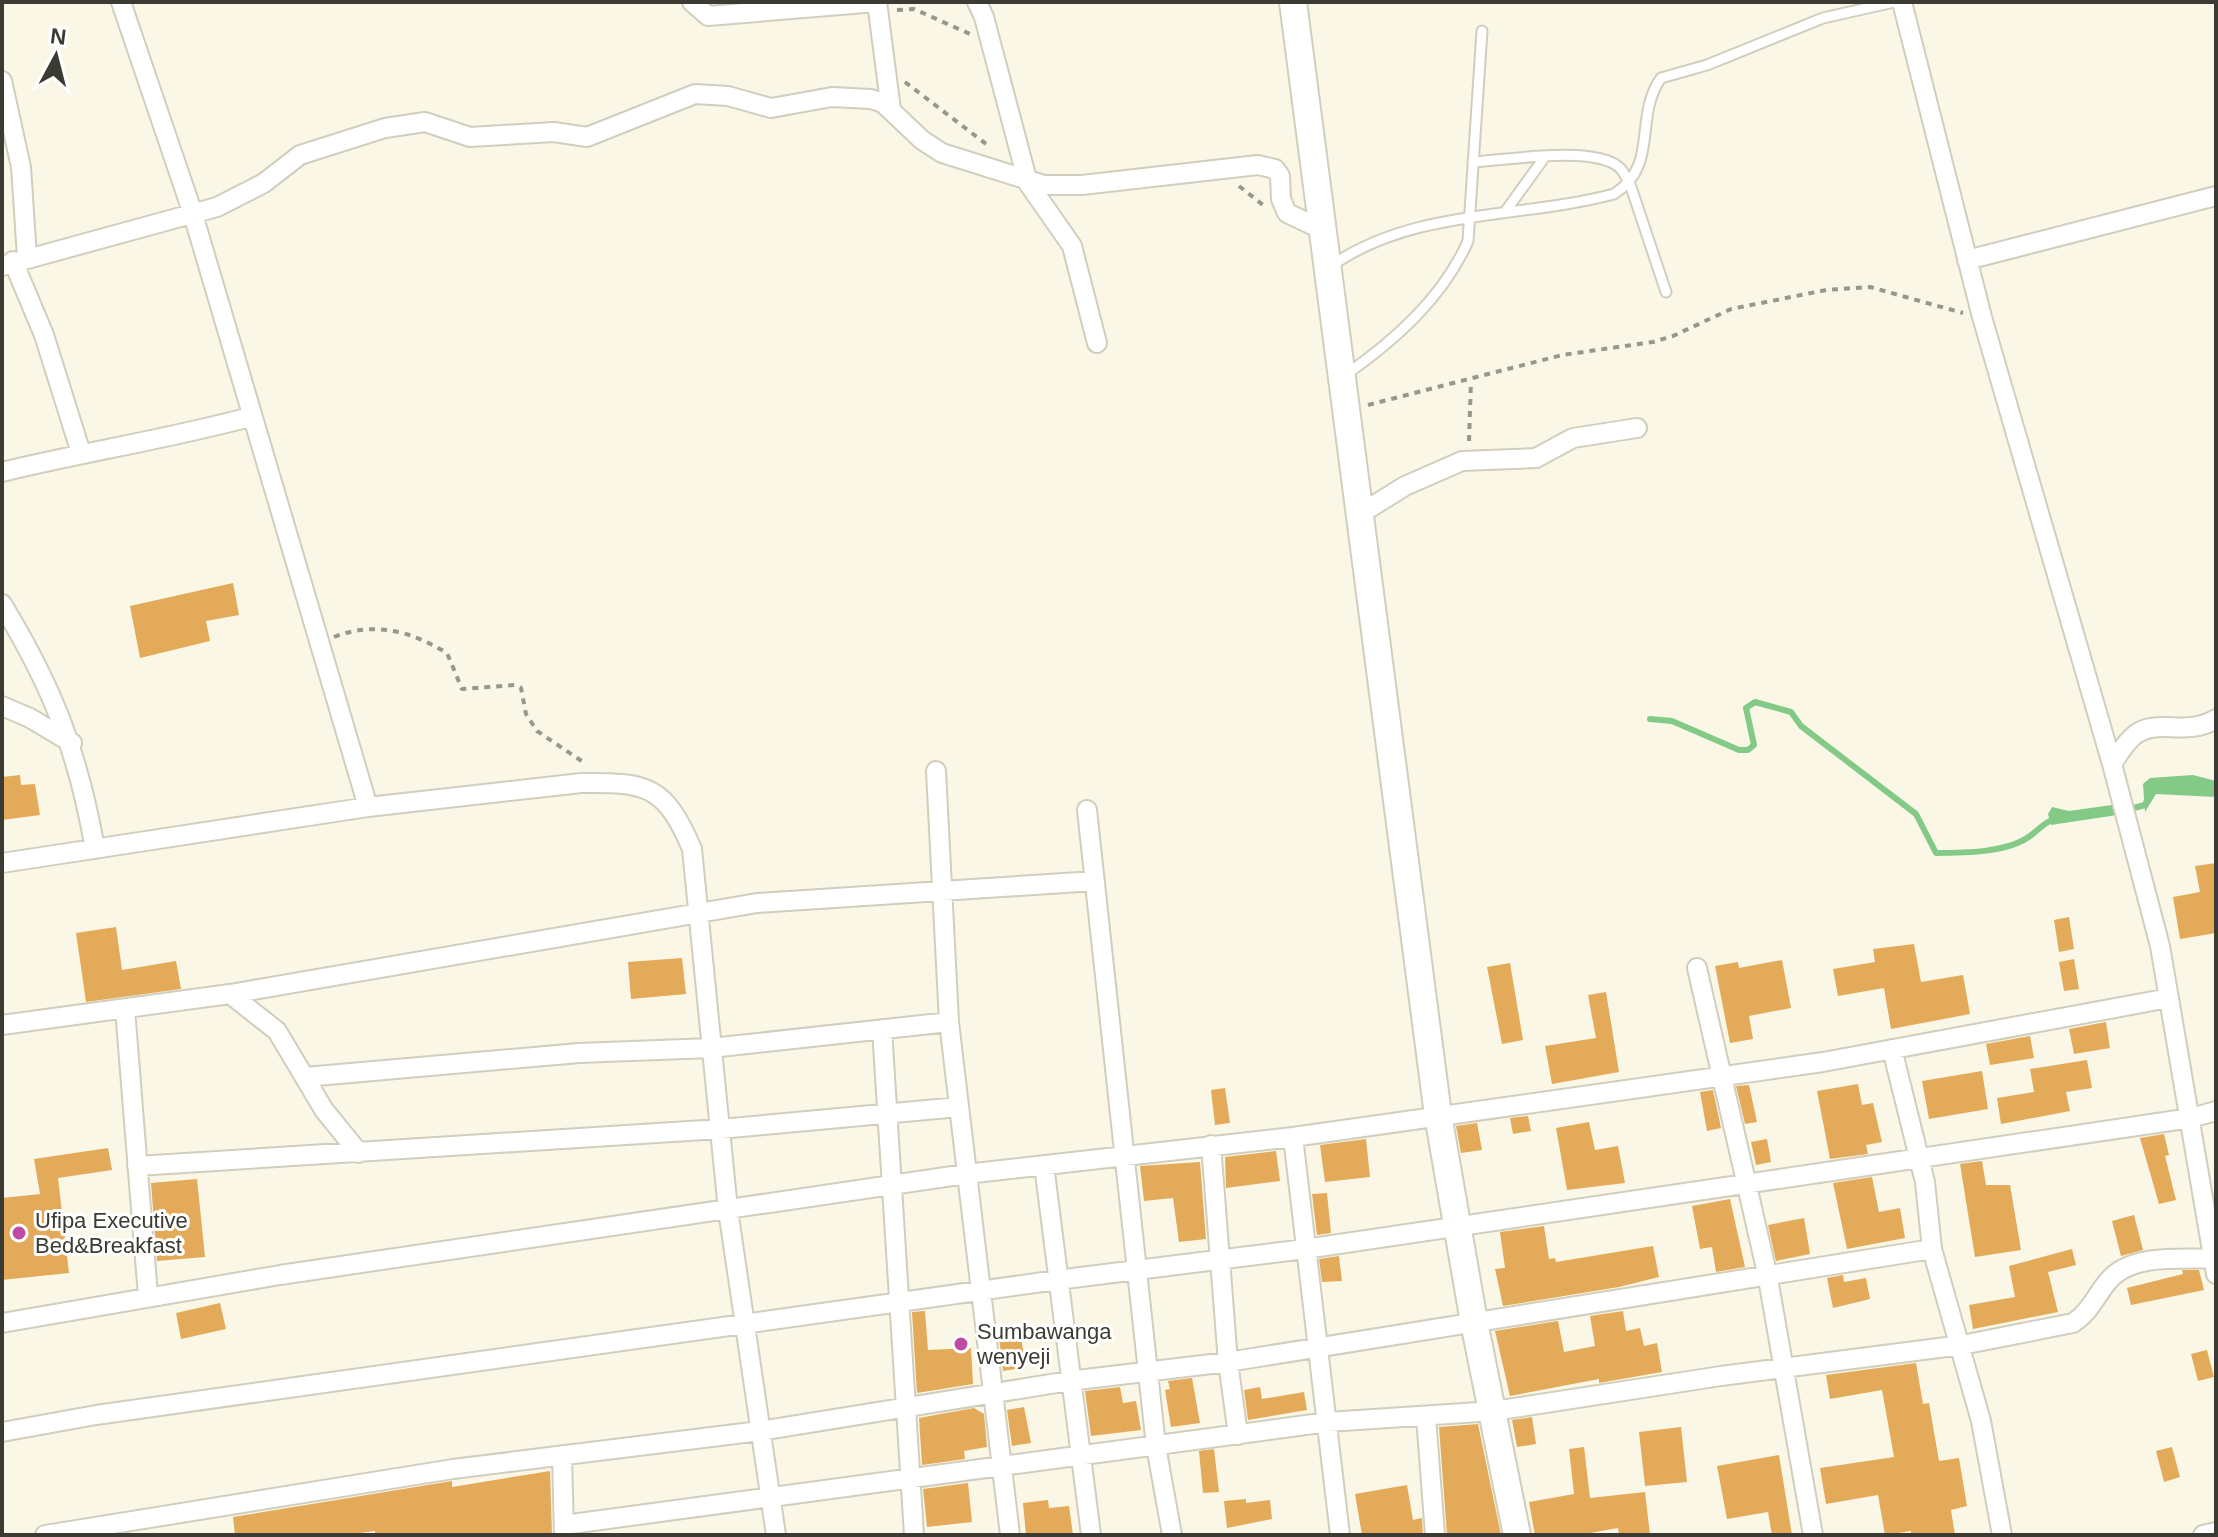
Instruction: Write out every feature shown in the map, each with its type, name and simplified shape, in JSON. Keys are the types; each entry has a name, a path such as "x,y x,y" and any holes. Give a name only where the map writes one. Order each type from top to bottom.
{"street":[{"path":"121,2 192,211 317,644 368,807"},
{"path":"692,2 708,16 878,6 891,110"},
{"path":"977,2 990,39 1028,183 1072,246 1097,343"},
{"path":"1293,2 1438,1115 1460,1226 1474,1322 1517,1535"},
{"path":"562,1455 564,1530 769,1495 1328,1422 1494,1411 1786,1367 1962,1345 2073,1323 2095,1304 2114,1275 2127,1268 2162,1260 2215,1263 2160,946 2112,764 1982,317 1902,2"},
{"path":"2,81 21,167 14,261 44,335 81,453"},
{"path":"14,261 225,203 316,148 412,123 436,123 470,137 554,132 587,137 695,94 728,96 771,108 832,97 856,97 883,103 922,140 942,153 1028,183 1082,185 1258,165 1275,169 1280,176 1281,199 1287,213 1323,230"},
{"path":"1967,260 2216,196"},
{"path":"2,472 81,453 153,441 250,417"},
{"path":"1360,514 1405,486 1471,460 1536,458 1573,438 1637,428"},
{"path":"2,604 39,666 72,743 84,784 95,849"},
{"path":"2,706 30,718 72,743"},
{"path":"2112,764 2137,733 2166,727 2197,729 2216,719"},
{"path":"936,771 949,1022 1010,1535"},
{"path":"2,863 368,807 581,783 616,783 650,790 676,810 692,849 728,1210 776,1535"},
{"path":"1087,810 1156,1446 1172,1535"},
{"path":"2,1025 230,994 590,934 697,912 811,898 1095,881"},
{"path":"1697,968 1767,1273 1786,1367 1813,1535"},
{"path":"230,994 277,1031 324,1110 359,1153"},
{"path":"2,1323 148,1296 966,1174 1293,1137 1724,1076 1892,1049 2169,998"},
{"path":"125,1009 148,1296"},
{"path":"305,1077 579,1053 711,1048 949,1022"},
{"path":"882,1029 914,1535"},
{"path":"1892,1049 1919,1159 1932,1249 1962,1345 1981,1421 2002,1535"},
{"path":"137,1166 720,1129 959,1107"},
{"path":"2,1432 112,1413 1746,1186 2191,1118 2216,1111"},
{"path":"1293,1137 1340,1535"},
{"path":"1211,1145 1228,1362 1238,1435"},
{"path":"1044,1165 1069,1381 1091,1535"},
{"path":"45,1535 562,1455 760,1431 1069,1381 1228,1362 1767,1273 1932,1249"},
{"path":"1426,1417 1435,1535"},
{"path":"2203,1535 2216,1532"}],"lane":[{"path":"1328,268 1356,248 1383,237 1470,217 1597,198 1630,184 1639,171 1649,100 1661,78 1707,65 1823,18 1894,2"},
{"path":"1342,378 1375,354 1412,320 1456,269 1468,241 1482,31"},
{"path":"1473,162 1579,156 1606,160 1621,169 1630,184 1666,292"},
{"path":"1505,212 1544,158"}],"path":[{"path":"878,6 914,9 953,28 990,39"},
{"path":"885,65 993,149"},
{"path":"1226,167 1253,200 1287,213"},
{"path":"1345,407 1372,405 1562,355 1653,342 1731,309 1843,287 1884,290 1982,317"},
{"path":"1471,381 1471,460"},
{"path":"317,644 348,632 379,627 438,647 453,661 462,689 507,684 521,688 526,714 537,731 616,783"}],"shaded area":[{"path":"2193,775 2216,781 2216,797 2156,794 2145,812 2143,784 2150,778"},
{"path":"2126,803 2117,815 2051,825 2048,814 2052,807 2069,811"}],"building":[{"path":"233,583 239,615 206,621 210,641 140,658 130,606"},
{"path":"20,775 21,785 35,784 40,815 2,820 2,777"},
{"path":"2216,863 2216,933 2180,939 2173,897 2200,892 2195,866"},
{"path":"2069,917 2074,949 2059,952 2054,920"},
{"path":"116,927 122,970 176,961 181,989 86,1002 76,933"},
{"path":"1914,944 1921,982 1963,975 1970,1014 1891,1029 1884,988 1838,996 1833,969 1875,962 1873,949"},
{"path":"682,958 686,994 631,999 628,962"},
{"path":"2074,959 2079,989 2064,991 2059,962"},
{"path":"1782,960 1791,1008 1749,1016 1753,1039 1730,1043 1715,966 1738,962 1739,968"},
{"path":"1510,963 1523,1040 1502,1044 1487,967"},
{"path":"1606,992 1619,1072 1552,1084 1545,1046 1596,1038 1588,995"},
{"path":"2106,1022 2110,1048 2074,1054 2069,1029"},
{"path":"2030,1036 2034,1058 1990,1065 1986,1044"},
{"path":"2087,1060 2092,1088 2066,1092 2070,1111 2001,1124 1997,1098 2034,1092 2030,1069"},
{"path":"1982,1071 1988,1109 1929,1119 1922,1081"},
{"path":"1858,1084 1862,1105 1873,1103 1882,1142 1866,1145 1868,1154 1830,1159 1817,1091"},
{"path":"1749,1085 1757,1122 1745,1124 1736,1086"},
{"path":"1225,1088 1230,1123 1215,1125 1211,1090"},
{"path":"1713,1090 1721,1128 1707,1131 1700,1092"},
{"path":"1528,1116 1531,1131 1513,1134 1510,1118"},
{"path":"1589,1122 1595,1150 1618,1146 1625,1183 1567,1190 1556,1128"},
{"path":"1477,1123 1482,1150 1461,1153 1456,1126"},
{"path":"2164,1134 2169,1155 2165,1156 2176,1200 2159,1204 2140,1138"},
{"path":"1366,1139 1370,1177 1325,1182 1320,1145"},
{"path":"1767,1139 1771,1162 1756,1165 1751,1142"},
{"path":"108,1148 112,1170 58,1178 69,1273 2,1280 2,1198 40,1194 34,1159"},
{"path":"1276,1151 1280,1181 1226,1188 1225,1157"},
{"path":"1982,1161 1986,1185 2010,1185 2021,1250 1975,1257 1960,1164"},
{"path":"1200,1162 1206,1239 1179,1242 1173,1198 1144,1201 1140,1166"},
{"path":"1872,1177 1879,1212 1900,1208 1905,1238 1847,1249 1833,1183"},
{"path":"197,1179 205,1257 157,1261 151,1183"},
{"path":"1327,1193 1331,1233 1317,1235 1312,1194"},
{"path":"1730,1199 1745,1267 1716,1272 1712,1247 1700,1249 1692,1206"},
{"path":"2134,1215 2143,1250 2121,1256 2112,1221"},
{"path":"1804,1218 1810,1254 1776,1261 1768,1225"},
{"path":"1544,1226 1549,1259 1555,1258 1556,1262 1653,1246 1659,1277 1619,1287 1503,1306 1495,1269 1505,1268 1500,1232"},
{"path":"2072,1249 2076,1265 2048,1272 2058,1312 1973,1329 1969,1305 2015,1297 2009,1266"},
{"path":"1339,1256 1342,1281 1322,1282 1319,1259"},
{"path":"2182,1270 2199,1270 2204,1290 2131,1305 2127,1288 2183,1274"},
{"path":"1843,1275 1844,1282 1866,1278 1870,1299 1833,1308 1827,1278"},
{"path":"220,1303 226,1329 181,1339 176,1313"},
{"path":"925,1311 928,1350 971,1348 973,1384 917,1393 912,1312"},
{"path":"1623,1311 1626,1331 1640,1328 1644,1346 1657,1343 1662,1372 1599,1383 1599,1379 1510,1396 1495,1331 1558,1321 1564,1352 1595,1346 1590,1316"},
{"path":"1019,1326 1026,1367 1003,1371 998,1330"},
{"path":"2207,1350 2214,1377 2198,1381 2191,1354"},
{"path":"1916,1363 1923,1404 1929,1403 1939,1461 1959,1458 1967,1506 1951,1510 1955,1535 1911,1535 1911,1531 1885,1535 1878,1495 1826,1504 1820,1468 1894,1457 1882,1390 1830,1399 1826,1375"},
{"path":"1192,1378 1200,1423 1171,1427 1165,1390 1170,1389 1168,1381"},
{"path":"1120,1387 1123,1403 1136,1401 1141,1430 1091,1436 1085,1391"},
{"path":"1260,1387 1262,1399 1304,1392 1307,1410 1248,1420 1244,1390"},
{"path":"1024,1407 1031,1443 1012,1446 1007,1410"},
{"path":"974,1408 984,1414 987,1447 964,1451 965,1459 922,1465 919,1418"},
{"path":"1532,1417 1536,1444 1517,1447 1512,1420"},
{"path":"1478,1424 1501,1535 1447,1535 1439,1427"},
{"path":"1681,1427 1687,1482 1645,1486 1639,1432"},
{"path":"1584,1447 1590,1498 1645,1492 1650,1535 1619,1535 1618,1528 1579,1535 1535,1535 1529,1502 1574,1494 1569,1449"},
{"path":"2172,1447 2180,1477 2164,1482 2156,1451"},
{"path":"1214,1449 1219,1492 1203,1493 1199,1451"},
{"path":"1779,1455 1792,1535 1772,1535 1768,1512 1727,1519 1717,1466"},
{"path":"550,1471 552,1535 375,1535 375,1531 344,1535 235,1535 233,1517 452,1481 452,1487"},
{"path":"968,1483 972,1522 927,1527 923,1489"},
{"path":"1407,1485 1413,1520 1422,1518 1423,1535 1362,1535 1355,1494"},
{"path":"1246,1499 1246,1503 1270,1500 1272,1519 1227,1528 1224,1501"},
{"path":"1048,1500 1049,1508 1069,1506 1073,1535 1026,1535 1023,1503"}],"waterway":[{"path":"1650,719 1672,721 1739,750 1748,750 1754,745 1746,708 1755,702 1791,712 1801,726 1916,814 1936,853 1984,851 2009,846 2056,818"},
{"path":"2126,810 2145,805 2147,800"}],"place":[{"name":"Ufipa Executive Bed&Breakfast","path":"19,1233"},
{"name":"Sumbawanga wenyeji","path":"961,1344"}]}
